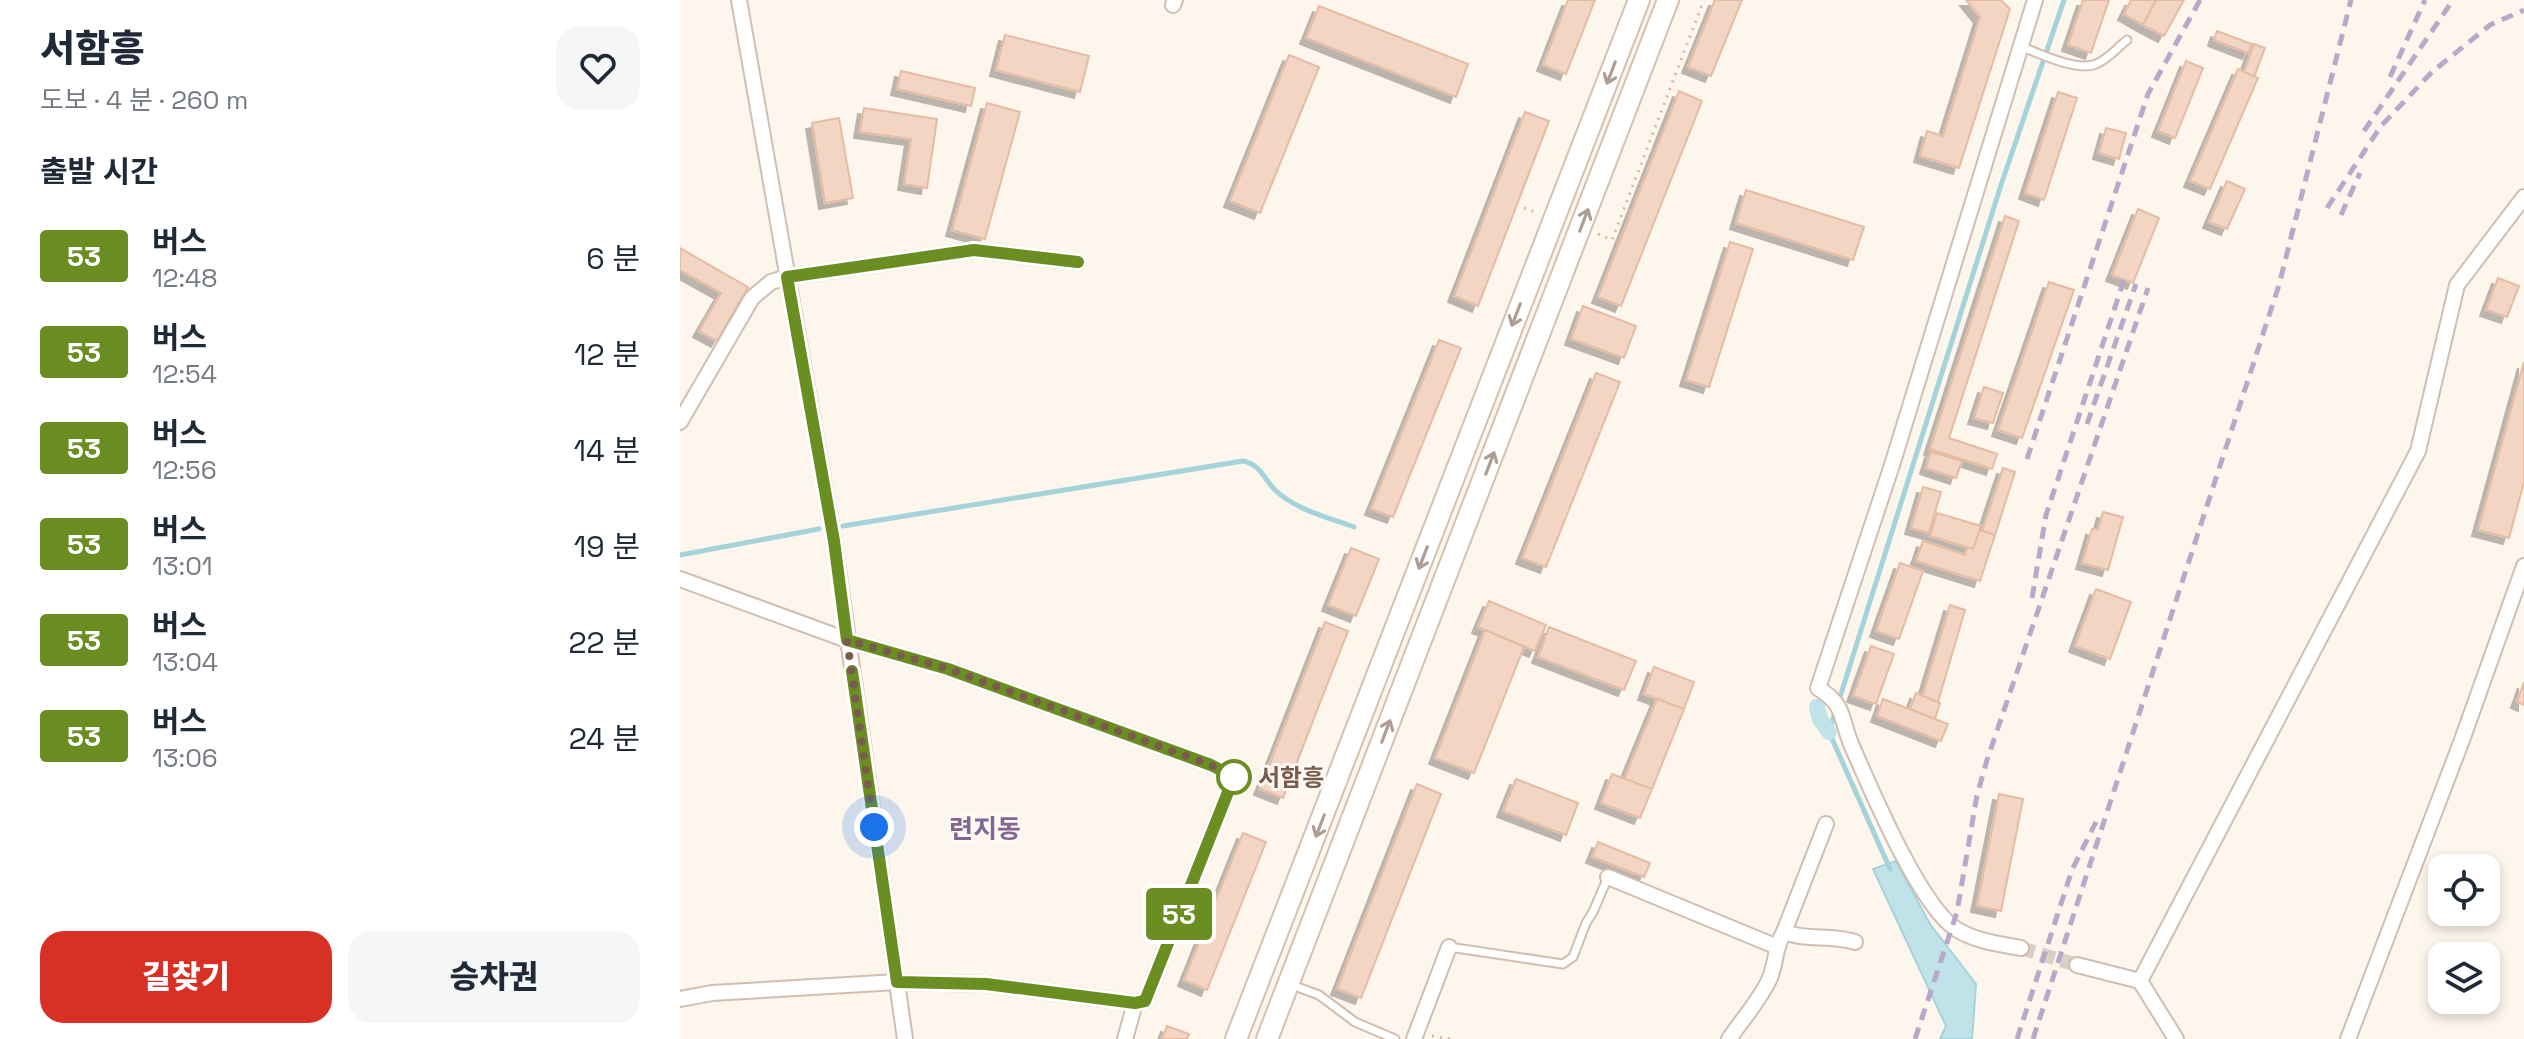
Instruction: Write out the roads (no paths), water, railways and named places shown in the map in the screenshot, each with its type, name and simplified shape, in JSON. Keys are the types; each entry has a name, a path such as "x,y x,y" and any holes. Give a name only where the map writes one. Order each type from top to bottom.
{"main road":[{"path":"1236,1039 1639,0"},
{"path":"1267,1039 1668,0"}],"street":[{"path":"739,0 834,541 905,1039"},
{"path":"2021,948 1967,935 1952,927 1932,906 1874,794 1850,741 1842,710 1818,688 1892,465 2035,0"},
{"path":"2140,981 2418,451 2457,285 2524,197"},
{"path":"680,422 752,298 771,282 787,277 974,250 1078,262"},
{"path":"2348,1039 2462,740 2524,566"},
{"path":"680,579 847,640 948,669 1211,765 1234,777 1145,1001 1135,1003 986,984 897,982 712,993 680,999"},
{"path":"1729,1039 1767,983 1775,964 1775,946 1784,932 1826,824"},
{"path":"1608,877 1775,946"},
{"path":"1784,932 1793,936 1840,937 1855,942"},
{"path":"1416,1036 1449,947"},
{"path":"2077,965 2140,981 2176,1039"},
{"path":"1125,1039 1135,1003"}],"lane":[{"path":"2020,46 2081,66 2095,65 2127,40"},
{"path":"1449,947 1563,964 1573,957 1608,877"},
{"path":"1273,947 1300,956"},
{"path":"1289,984 1319,995 1355,1022 1395,1039"}],"water":[{"path":"1896,861 1930,924 1976,984 1972,1039 1940,1039 1946,1026 1873,869"}],"waterway":[{"path":"1890,869 1829,732 2001,185 2064,0"},
{"path":"843,526 1243,461 1258,469 1275,490 1292,503 1354,527"},
{"path":"680,555 819,529"},
{"path":"1817,707 1820,719 1829,732"}],"tunnel":[{"path":"2021,948 2077,965"}],"railway":[{"path":"2027,459 2148,94 2200,0"},
{"path":"2033,1039 2279,285 2351,0"},
{"path":"2390,77 2425,0"},
{"path":"2364,131 2453,0"},
{"path":"2327,208 2381,126 2432,72 2490,25 2524,10"},
{"path":"2341,215 2360,173"},
{"path":"2032,598 2046,515 2124,280"},
{"path":"2087,424 2136,284"},
{"path":"1915,1039 1957,912 1977,795 1987,760 2148,288"},
{"path":"2017,1039 2072,870 2096,822"}],"place":[{"name":"서함흥","path":"1234,777"}],"district":[{"name":"련지동","path":"985,829"}]}
